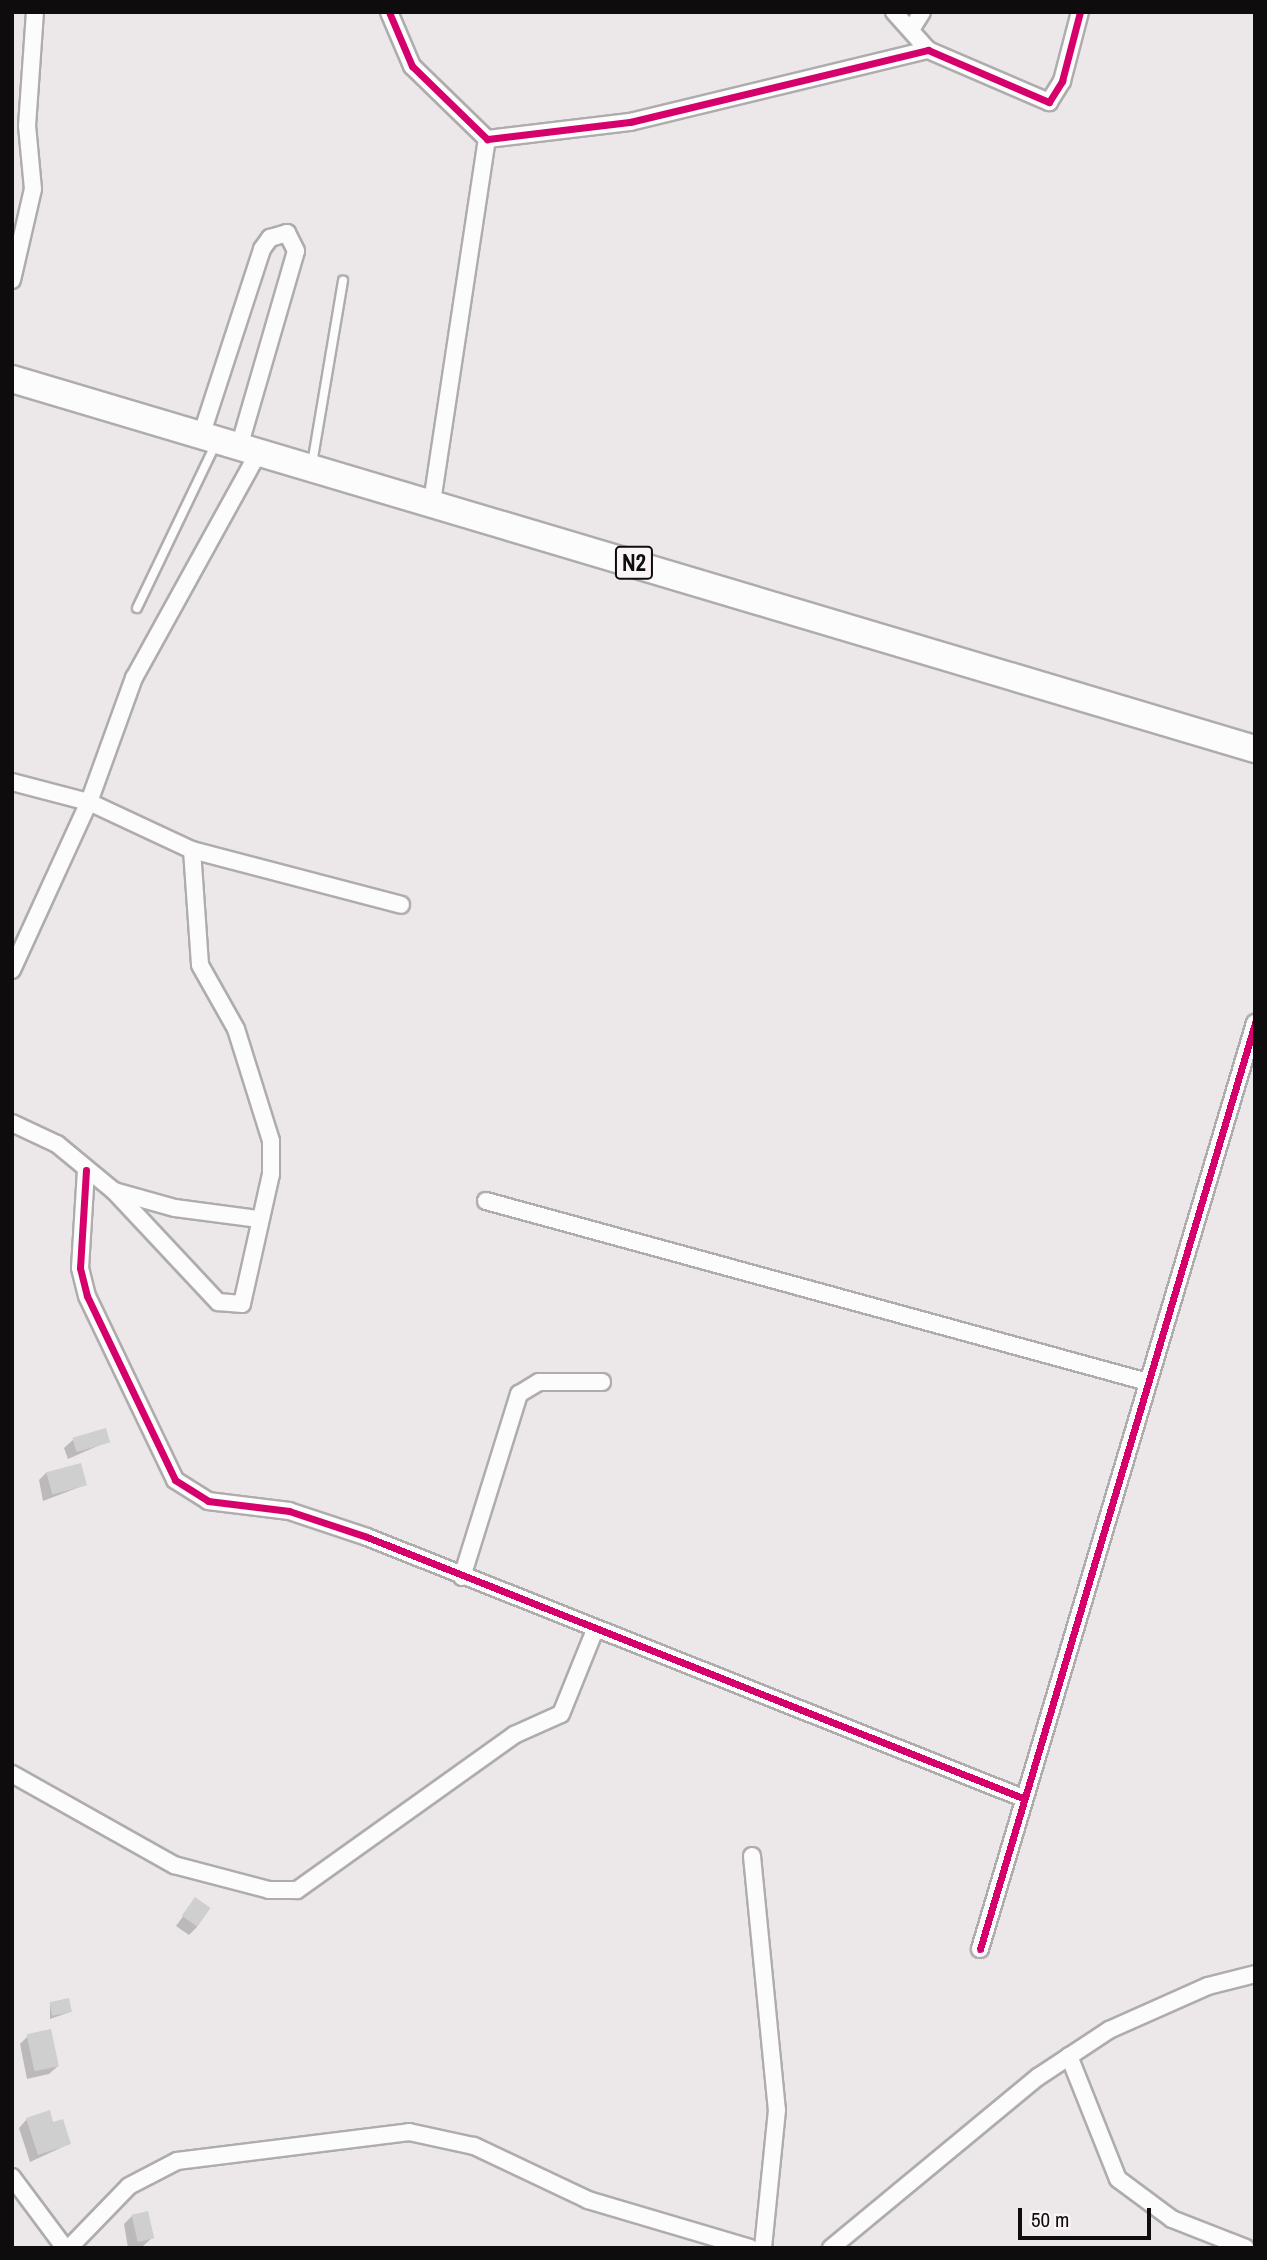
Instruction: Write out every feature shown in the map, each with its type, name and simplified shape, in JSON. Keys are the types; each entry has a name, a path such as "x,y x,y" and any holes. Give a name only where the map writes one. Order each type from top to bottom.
{"main road":[{"name":"N2","path":"12,379 1255,749"}],"street":[{"path":"12,280 33,188 27,127 35,12"},
{"path":"389,12 412,66 487,139"},
{"path":"894,12 912,28 928,50 1049,102 1062,81 1080,12"},
{"path":"912,28 922,12"},
{"path":"487,139 630,122 928,50"},
{"path":"432,502 487,139"},
{"path":"12,970 89,802 134,678 229,444 296,251 287,233 270,238 262,249 229,444"},
{"path":"12,782 89,802 192,850 401,905"},
{"path":"12,1123 57,1144 114,1191 218,1302 231,1307 246,1297 259,1220 271,1174 266,1109 236,1029 200,965 192,850"},
{"path":"979,1949 1144,1381 1255,1023"},
{"path":"86,1170 80,1268 87,1296 175,1480 208,1501 289,1511 1023,1798"},
{"path":"114,1191 175,1208 259,1220"},
{"path":"486,1201 1144,1381"},
{"path":"462,1577 519,1394 539,1382 602,1382"},
{"path":"12,1774 174,1864 269,1890 297,1890 514,1735 561,1714 595,1630"},
{"path":"752,1856 777,2110 764,2248"},
{"path":"831,2248 1069,2056 1171,2002 1255,1974"},
{"path":"1069,2056 1118,2179 1172,2219 1246,2248"},
{"path":"12,2177 67,2248 129,2186 177,2161 409,2132 474,2146 588,2200 750,2248"}],"lane":[{"path":"312,468 343,281"},
{"path":"137,608 229,444"}],"building":[{"path":"106,1428 110,1442 76,1452 72,1438"},
{"path":"81,1463 87,1485 52,1495 46,1472"},
{"path":"195,1897 211,1908 197,1927 182,1916"},
{"path":"69,1998 72,2012 52,2016 49,2002"},
{"path":"51,2029 59,2066 34,2071 27,2034"},
{"path":"50,2110 53,2122 63,2119 71,2144 38,2155 26,2118"},
{"path":"148,2211 154,2238 138,2242 131,2215"}],"cycle path":[{"path":"389,12 412,66 487,139 630,122 928,50 1049,102 1062,81 1080,12"},
{"path":"980,1949 1255,1023"},
{"path":"86,1170 80,1268 87,1296 175,1480 208,1501 289,1511 367,1537 1023,1798"}]}
